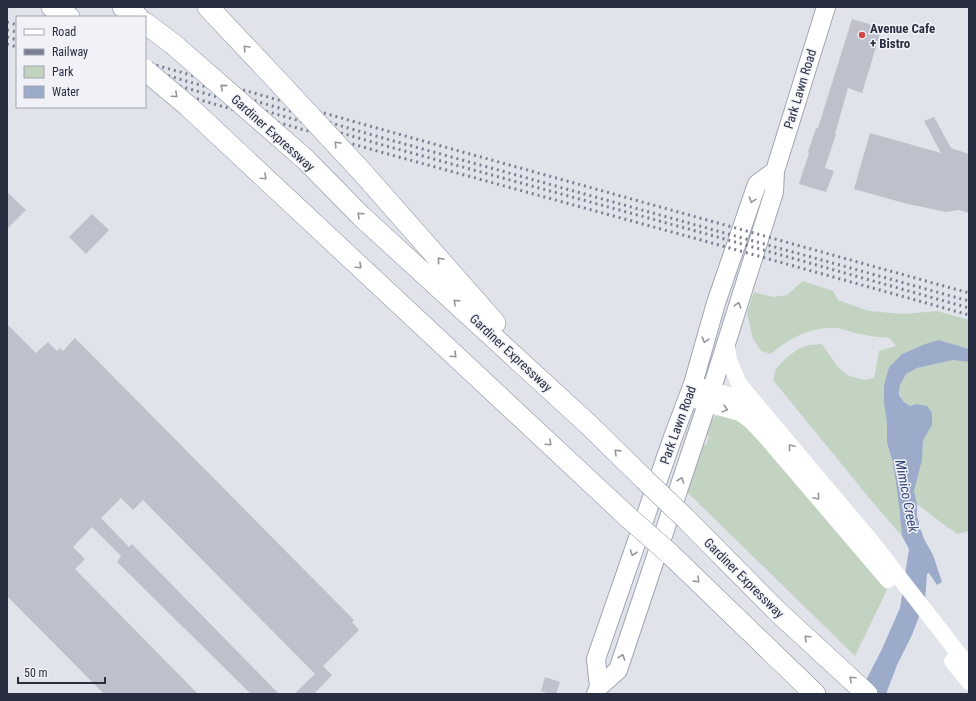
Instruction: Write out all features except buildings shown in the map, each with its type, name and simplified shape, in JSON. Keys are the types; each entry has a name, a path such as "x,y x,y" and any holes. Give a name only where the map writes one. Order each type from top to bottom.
{"highway":[{"path":"52,7 67,16"},
{"path":"123,7 136,16"},
{"path":"208,7 363,173 524,355 588,424"},
{"name":"Gardiner Expressway","path":"146,23 173,44 304,160 361,216 588,424 685,518 778,612 867,694"},
{"path":"146,71 182,101 629,518 669,553 815,694"}],"main road":[{"name":"Park Lawn Road","path":"598,691 618,670 709,397 774,192 775,171 826,7"},
{"name":"Park Lawn Road","path":"598,691 596,659 690,391 716,303 757,184 775,171"},
{"path":"726,342 729,360 739,384 869,549 961,661 969,682"},
{"path":"690,391 709,397 740,413 751,421 869,549"},
{"path":"709,397 734,397 771,423"}],"green space":[{"path":"803,281 833,291 838,300 869,311 904,314 937,311 969,320 969,349 939,340 925,344 902,354 889,367 884,385 887,443 893,463 902,536 773,380 776,369 785,359 798,349 809,345 822,344 837,366 847,375 864,380 874,378 879,351 896,346 890,338 870,336 838,328 820,329 794,338 771,354 761,351 753,339 747,313 754,292 773,297 787,295"},
{"path":"953,360 969,362 969,531 958,534 917,504 914,491 922,460 923,441 932,425 916,404 910,406 903,401 900,392 900,385 905,374 914,369"},
{"path":"722,413 747,425 887,590 855,656 686,491 703,444 706,445 709,436 706,434 710,424 713,418"}],"water":[{"name":"Mimico Creek","path":"939,340 969,349 969,362 953,360 917,368 906,374 900,385 899,395 904,402 910,406 916,404 927,406 932,413 932,425 923,441 922,460 914,491 919,525 924,539 933,555 942,582 937,585 929,573 927,574 925,601 886,694 859,694 882,649 900,608 909,549 902,536 893,463 887,443 884,385 889,367 902,354 925,344"}],"railway":[{"path":"7,22 16,25"},
{"path":"7,30 16,32"},
{"path":"7,37 16,40"},
{"path":"7,44 16,47"},
{"path":"146,62 969,293"},
{"path":"146,69 376,136 969,301"},
{"path":"146,76 379,144 969,308"},
{"path":"146,84 377,151 969,315"}],"place":[{"name":"Avenue Cafe + Bistro","path":"862,35"}]}
